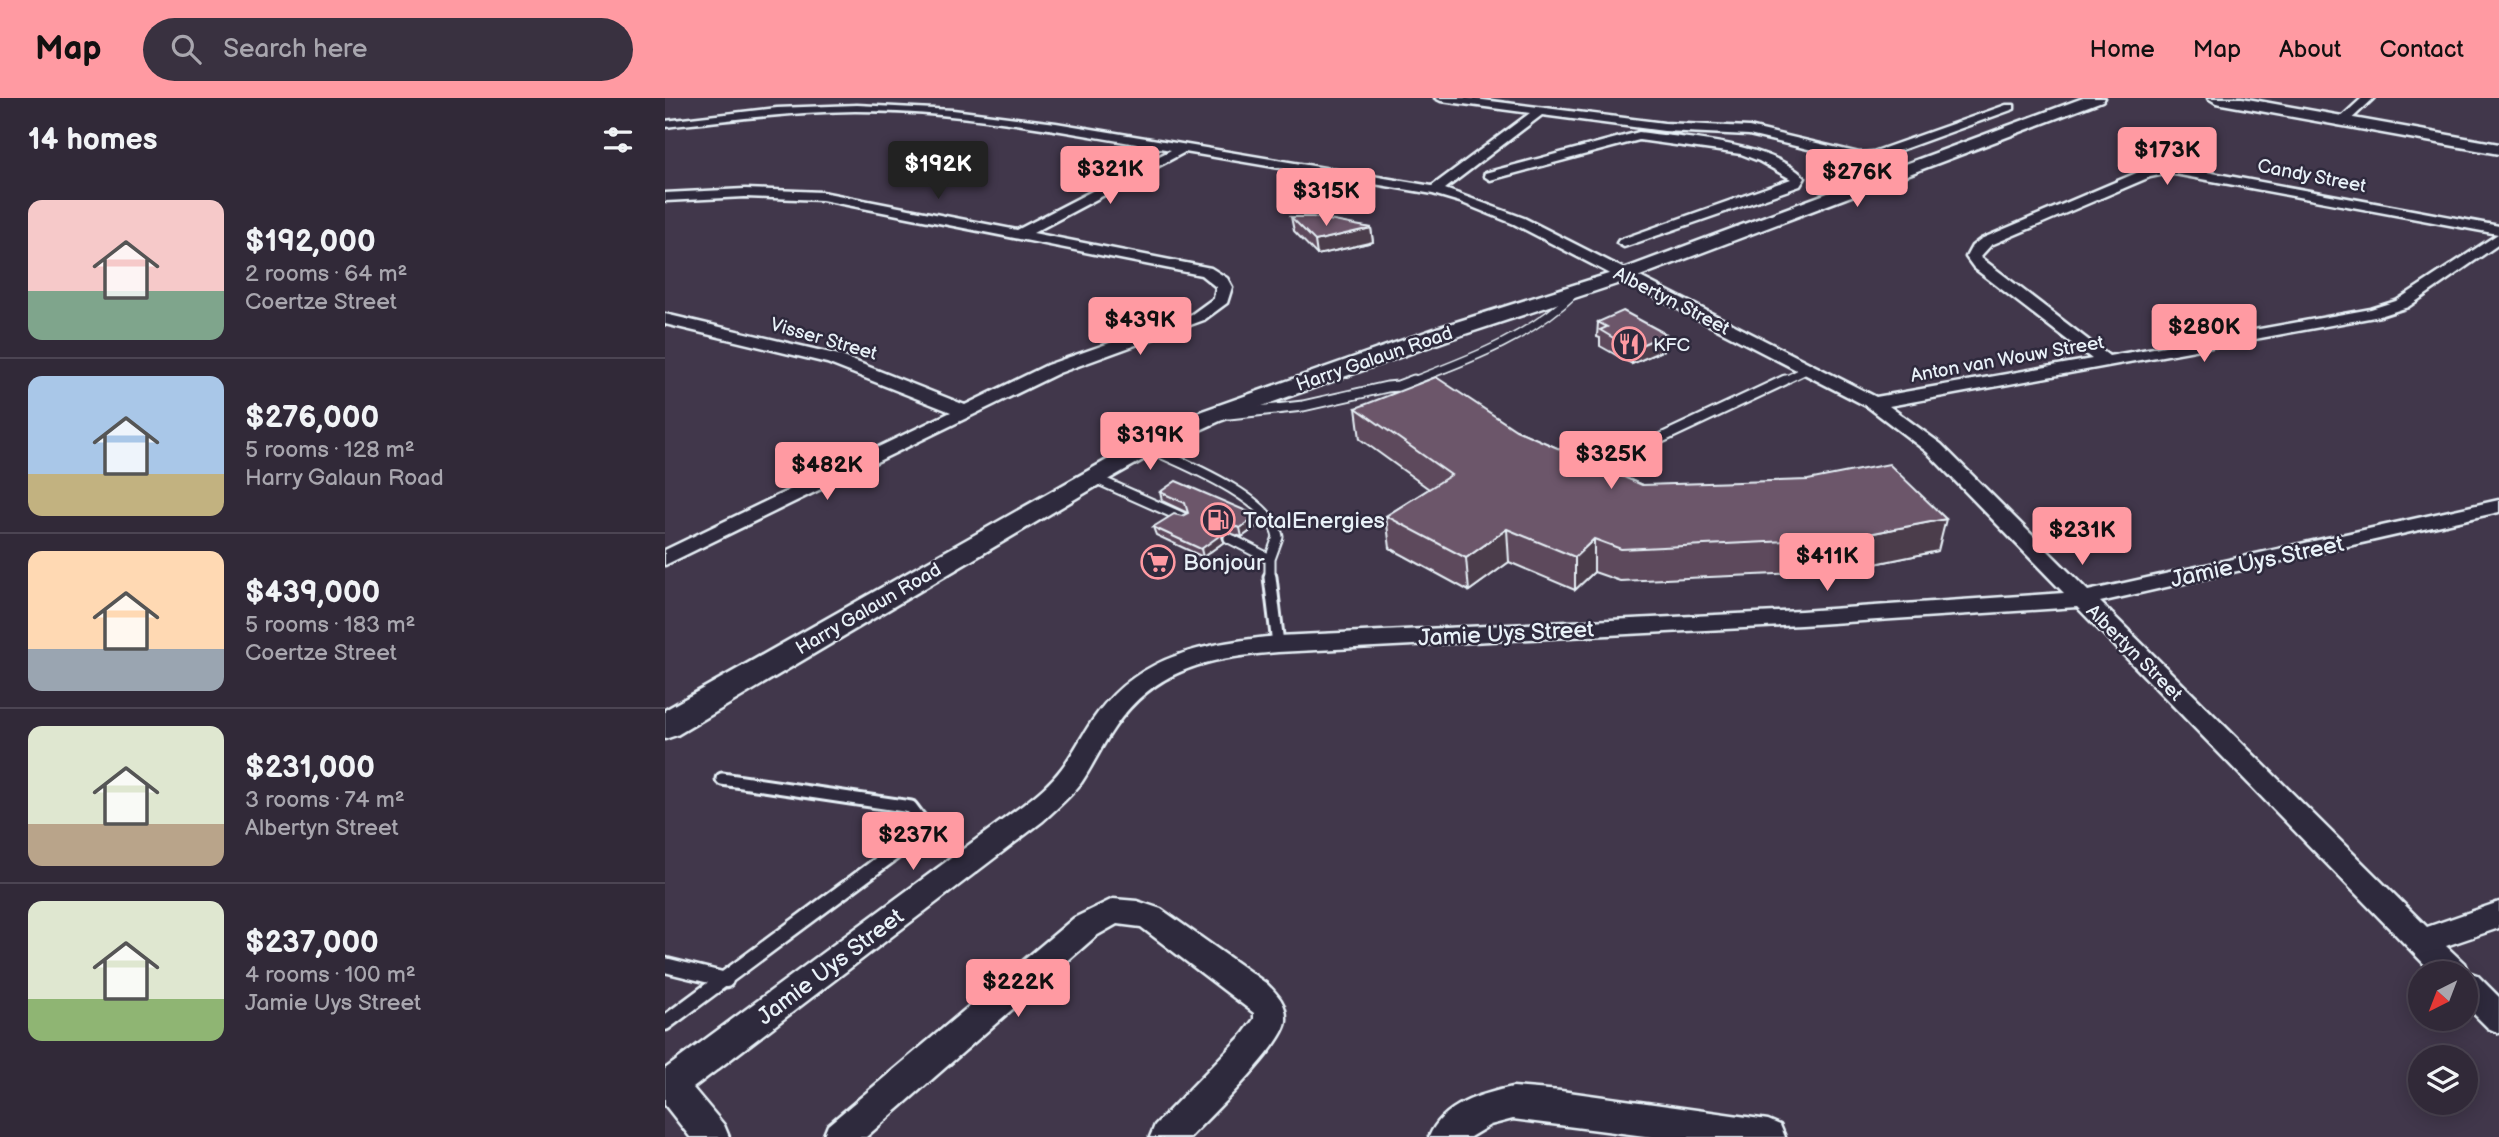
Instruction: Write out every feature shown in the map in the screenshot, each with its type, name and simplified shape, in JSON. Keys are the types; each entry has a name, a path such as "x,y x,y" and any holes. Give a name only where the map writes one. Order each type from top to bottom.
{"main road":[{"name":"Harry Galaun Road","path":"665,726 1092,477 1211,416 1433,338 1625,275 2097,98"},
{"path":"2216,98 2341,123 2499,149"},
{"name":"Harry Galaun Road","path":"665,732 695,710"}],"street":[{"path":"1441,98 1664,127 1736,130 1776,136 1840,154 1867,156 2010,107"},
{"path":"2341,123 2368,98"},
{"name":"Albertyn Street","path":"665,124 778,105 953,113 1435,190 1495,210 1874,403 1934,448 2441,961"},
{"path":"1435,190 1540,111"},
{"path":"1490,176 1639,136 1732,149 1763,158 1799,180 1624,243"},
{"path":"1763,158 1776,136"},
{"path":"1020,234 1184,148"},
{"name":"Candy Street","path":"2107,362 1979,265 1973,257 1977,249 1986,242 2146,174 2169,169 2499,230"},
{"path":"665,197 744,193 822,196 1206,271 1222,281 1223,295 1216,305 1198,317 1053,369 665,558"},
{"name":"Anton van Wouw Street","path":"1874,403 2374,313 2402,304 2499,238"},
{"name":"Visser Street","path":"665,319 833,359 967,412"},
{"name":"Jamie Uys Street","path":"667,1087 1033,813 1057,793 1074,773 1115,708 1163,668 1203,653 1278,644 1801,618 2083,598 2499,506"},
{"path":"840,1137 1084,927 1100,916 1114,911 1151,918 1256,994 1269,1007 1270,1023 1254,1045 1167,1137"},
{"path":"2421,942 2499,915"},
{"path":"2478,997 2499,1018"},
{"path":"667,1087 712,1137"},
{"path":"1446,1137 1458,1125 1483,1110 1513,1103 1560,1107 1768,1137"}],"lane":[{"path":"1211,416 1303,406 1372,389 1398,386 1482,353 1537,324 1562,308 1576,292"},
{"path":"1585,474 1806,370"},
{"path":"1398,386 1411,390 1423,400"},
{"path":"1147,447 1243,497 1272,520 1278,543 1270,559 1278,644"},
{"path":"1092,477 1184,518"},
{"path":"1229,538 1270,559"},
{"path":"665,1024 910,841 923,823 919,814 911,807 722,779"},
{"path":"665,965 726,979"}],"building":[{"path":"1291,217 1313,217 1371,228 1315,241"},
{"path":"1623,311 1666,334 1632,349 1600,330 1607,327 1598,322"},
{"path":"1436,377 1516,430 1642,485 1808,480 1889,464 1946,519 1848,538 1621,549 1594,539 1575,557 1507,529 1466,558 1386,516 1451,475 1356,408"},
{"path":"1176,481 1258,516 1240,528 1224,523 1220,529 1222,534 1201,549 1153,527 1174,514 1182,516 1188,513 1185,503 1160,492"}],"place":[{"name":"KFC","path":"1629,344"},
{"name":"TotalEnergies","path":"1218,520"},
{"name":"Bonjour","path":"1158,562"}]}
